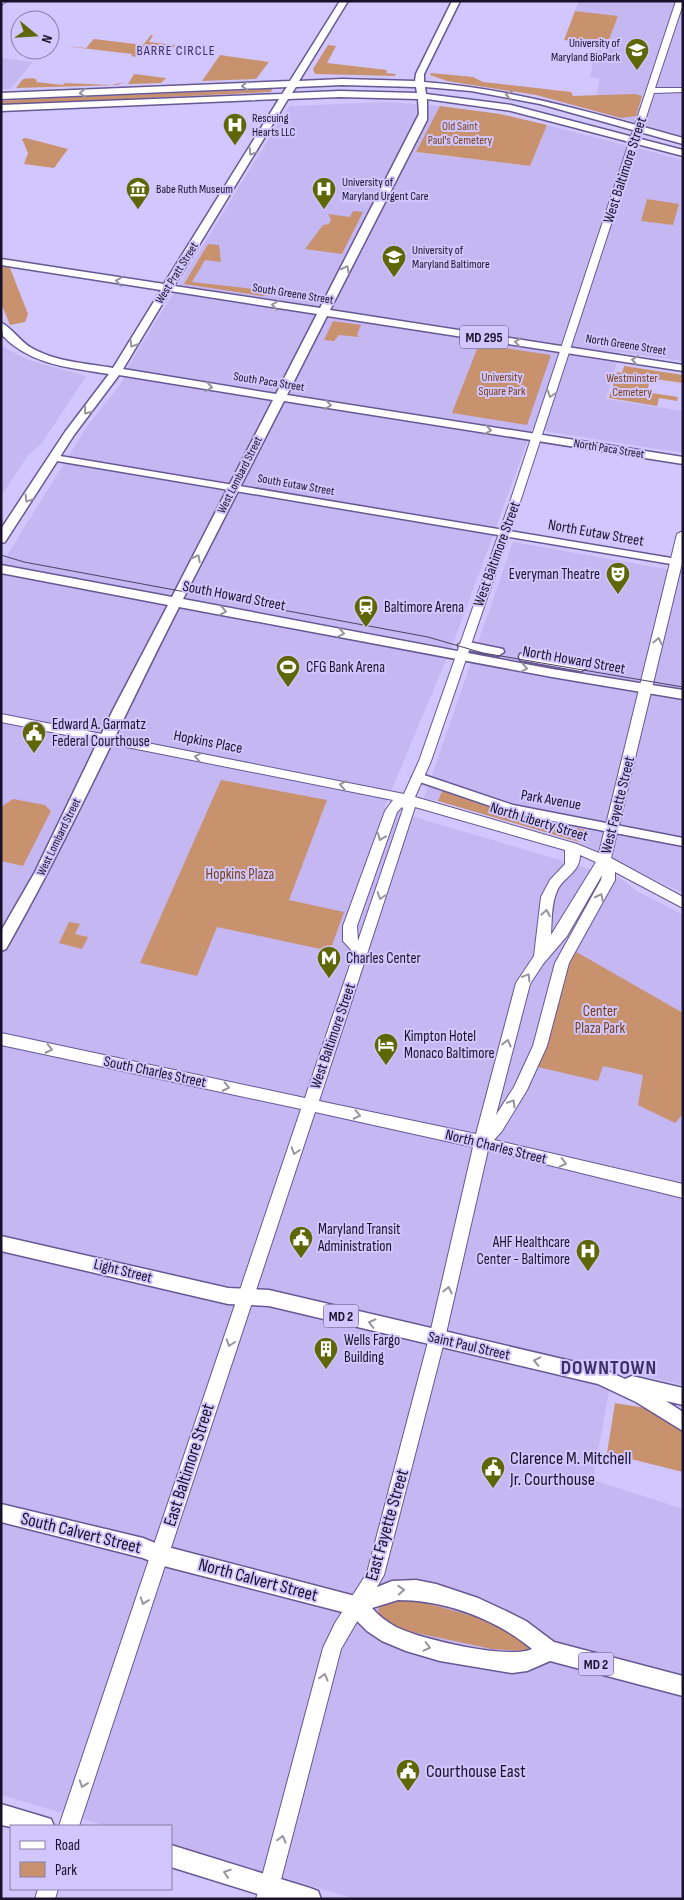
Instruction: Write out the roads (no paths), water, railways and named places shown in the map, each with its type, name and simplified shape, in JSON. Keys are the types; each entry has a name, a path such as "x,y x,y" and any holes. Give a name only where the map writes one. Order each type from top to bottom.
{"main road":[{"name":"West Pratt Street","path":"1,540 54,458 116,372 344,1"},
{"name":"West Lombard Street","path":"1,945 42,873 106,739 233,487 422,120 425,109 420,74 456,1"},
{"name":"West Baltimore Street","path":"310,1104 409,809 408,799 418,777 504,533 680,1"},
{"path":"398,83 420,74"},
{"path":"1,96 294,84 420,84 471,88 522,97 683,141"},
{"path":"651,91 683,90"},
{"path":"1,108 287,96 376,94 424,96 530,112 683,153"},
{"path":"243,98 271,106 274,116"},
{"name":"South Greene Street","path":"1,262 566,350"},
{"name":"South Paca Street","path":"3,331 19,345 41,357 62,363 536,438"},
{"name":"North Greene Street","path":"566,350 683,368"},
{"name":"North Paca Street","path":"536,438 683,461"},
{"name":"West Fayette Street","path":"482,1142 523,983 538,960 562,932 604,860 680,562 683,534"},
{"name":"South Howard Street","path":"1,569 175,602 462,650"},
{"name":"North Howard Street","path":"462,650 648,684 683,695"},
{"name":"Hopkins Place","path":"1,718 408,799"},
{"path":"363,950 358,949 350,941 350,926 391,811 396,804 408,799"},
{"name":"North Liberty Street","path":"408,799 570,847 604,860 683,902"},
{"path":"538,960 545,941 544,924 550,892 554,884 570,869 574,857 570,847"},
{"path":"482,1142 497,1127 511,1106 536,1056 558,974 566,954 608,880 609,871 604,860"},
{"path":"562,932 566,954"},
{"name":"South Charles Street","path":"1,1039 310,1104"},
{"name":"North Charles Street","path":"310,1104 482,1142 683,1191"},
{"name":"East Baltimore Street","path":"69,1825 310,1104"},
{"name":"East Fayette Street","path":"267,1893 332,1648 341,1627 368,1591 375,1576 437,1338 482,1142"},
{"name":"Light Street","path":"1,1243 228,1296 245,1297"},
{"name":"Saint Paul Street","path":"245,1297 269,1298 601,1376 642,1396 683,1422"},
{"path":"601,1376 683,1397"},
{"name":"South Calvert Street","path":"1,1513 144,1548 160,1555"},
{"name":"North Calvert Street","path":"160,1555 356,1606"},
{"path":"397,1590 429,1594 460,1602 502,1618 535,1637 549,1651 530,1660 512,1663 490,1661 458,1654 396,1638 375,1626 356,1606 384,1592 397,1590"},
{"name":"MD 2","path":"549,1651 683,1686"},
{"path":"1,1814 40,1825"},
{"path":"172,1856 267,1893 310,1899"}],"street":[{"name":"South Eutaw Street","path":"54,458 504,533"},
{"name":"North Eutaw Street","path":"504,533 680,562"},
{"name":"Park Avenue","path":"418,777 511,809 683,842"}],"tram line":[{"path":"1,555 24,562 428,637 483,653 683,687"}],"place":[{"name":"University of Maryland BioPark","path":"637,71"},
{"name":"Rescuing Hearts LLC","path":"235,146"},
{"name":"Babe Ruth Museum","path":"138,210"},
{"name":"University of Maryland Urgent Care","path":"324,210"},
{"name":"University of Maryland Baltimore","path":"394,278"},
{"name":"Everyman Theatre","path":"618,595"},
{"name":"Baltimore Arena","path":"366,628"},
{"name":"CFG Bank Arena","path":"288,688"},
{"name":"Edward A. Garmatz Federal Courthouse","path":"34,754"},
{"name":"Charles Center","path":"329,979"},
{"name":"Kimpton Hotel Monaco Baltimore","path":"386,1066"},
{"name":"Maryland Transit Administration","path":"301,1259"},
{"name":"AHF Healthcare Center - Baltimore","path":"588,1272"},
{"name":"Wells Fargo Building","path":"326,1370"},
{"name":"Clarence M. Mitchell Jr. Courthouse","path":"493,1489"},
{"name":"Courthouse East","path":"408,1792"}],"district":[{"name":"BARRE CIRCLE","path":"176,50"},
{"name":"DOWNTOWN","path":"609,1368"}],"park label":[{"name":"Old Saint Paul's Cemetery","path":"460,133"},
{"name":"University Square Park","path":"502,384"},
{"name":"Westminster Cemetery","path":"632,385"},
{"name":"Hopkins Plaza","path":"240,874"},
{"name":"Center Plaza Park","path":"600,1020"}]}
